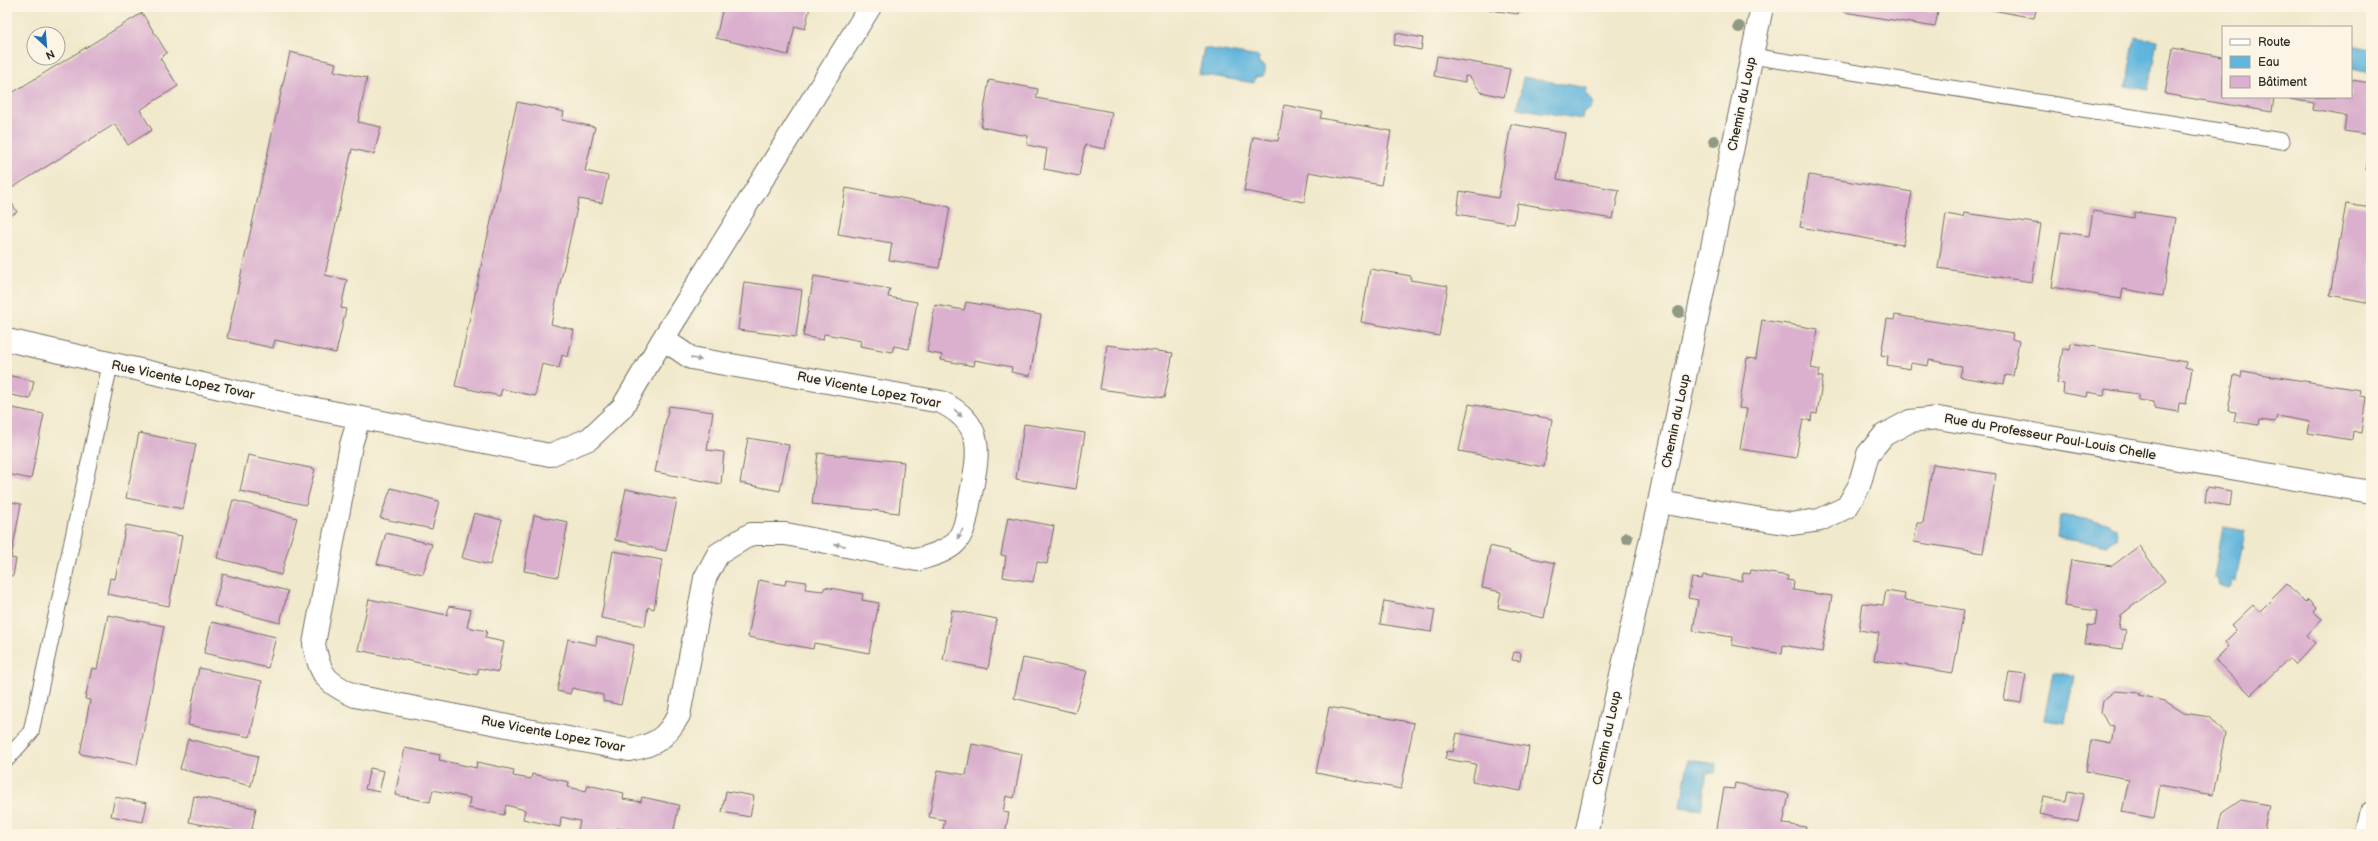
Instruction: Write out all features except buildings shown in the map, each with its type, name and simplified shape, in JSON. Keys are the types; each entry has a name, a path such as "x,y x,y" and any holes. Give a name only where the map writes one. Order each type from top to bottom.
{"street":[{"name":"Rue Vicente Lopez Tovar","path":"7,340 359,418 550,455 588,439 622,408 663,339 870,7"},
{"name":"Chemin du Loup","path":"1586,834 1659,502 1762,7"},
{"name":"Rue Vicente Lopez Tovar","path":"359,418 351,445 314,644 318,665 332,685 355,696 598,744 629,750 647,747 668,734 679,716 705,578 718,554 751,534 786,534 917,560 934,555 956,542 965,526 978,451 972,428 957,410 941,402 692,358 663,339"},
{"name":"Rue du Professeur Paul-Louis Chelle","path":"1659,502 1792,524 1820,520 1846,507 1859,486 1868,454 1884,435 1910,421 1938,418 2371,492"},
{"path":"2367,834 2371,813"}],"lane":[{"path":"1752,56 2282,141"},
{"path":"7,759 31,732 110,364"}],"water":[{"path":"2135,37 2157,41 2148,90 2126,86"},
{"path":"2352,46 2371,50 2371,73 2352,69"},
{"path":"1204,48 1259,57 1258,63 1265,66 1265,72 1263,76 1255,77 1254,83 1199,74"},
{"path":"1523,77 1587,88 1586,95 1590,97 1593,105 1589,110 1583,112 1582,119 1518,108"},
{"path":"2060,515 2110,523 2110,525 2116,529 2117,537 2108,542 2107,545 2057,538"},
{"path":"2223,527 2245,531 2236,581 2233,580 2231,586 2227,588 2219,585 2217,578 2214,577"},
{"path":"2053,672 2074,676 2065,723 2044,720"},
{"path":"1688,760 1716,764 1715,773 1707,772 1701,810 1681,807"}]}
